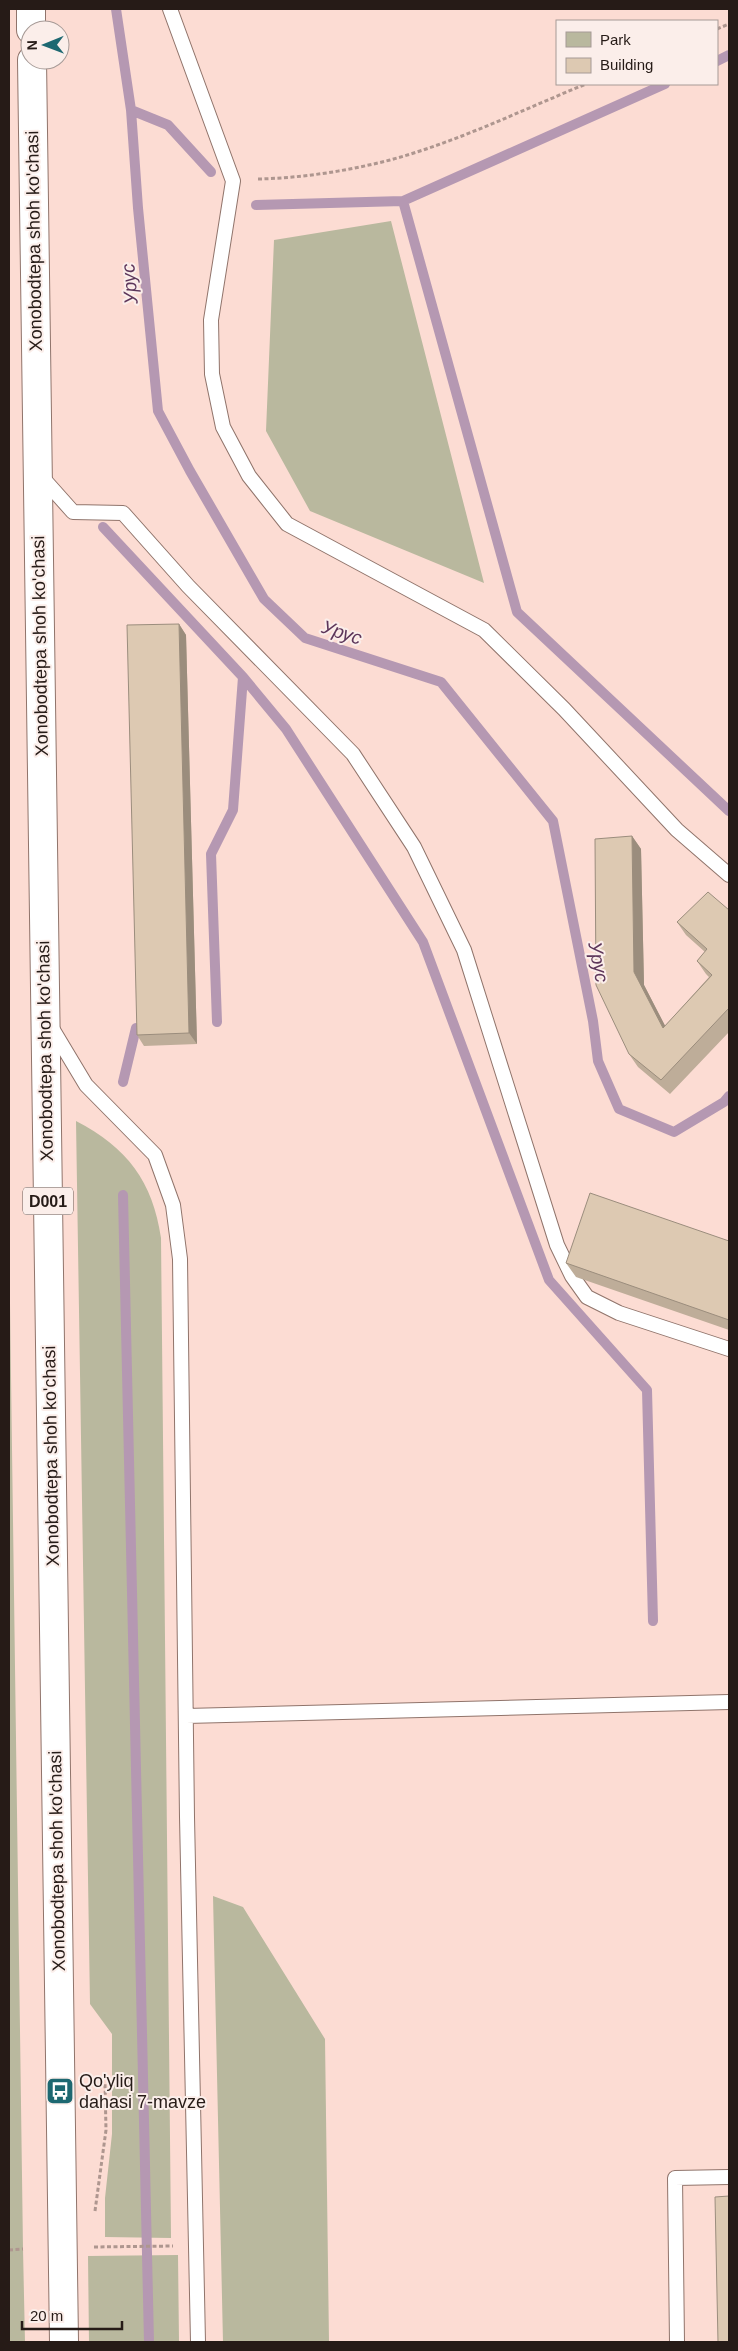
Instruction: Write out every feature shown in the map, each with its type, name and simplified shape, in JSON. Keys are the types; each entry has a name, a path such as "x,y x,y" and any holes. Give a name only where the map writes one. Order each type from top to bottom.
{"highway":[{"name":"Xonobodtepa shoh ko'chasi","path":"32,70 64,2342"}],"lane":[{"path":"170,9 233,180 211,320 212,374 224,427 249,476 287,524 484,630 564,709 677,830 729,876"},
{"path":"38,472 73,512 123,513 188,586 353,754 414,847 464,950 557,1244 572,1276 587,1297 619,1313 729,1349"},
{"path":"45,1016 86,1085 155,1154 173,1205 180,1259 186,1716 198,2342"},
{"path":"186,1716 729,1702"},
{"path":"676,2342 675,2178 729,2177"}],"path":[{"path":"233,180 296,178 390,160 463,135 584,85"},
{"path":"96,2220 106,2130 105,2084"},
{"path":"96,2238 96,2247"},
{"path":"89,2247 166,2246"},
{"path":"9,2250 24,2249"}],"green space":[{"path":"391,221 484,583 310,511 266,431 274,240"},
{"path":"76,1121 110,1142 135,1168 152,1200 161,1238 171,2238 105,2237 105,2198 112,2134 112,2034 90,2004"},
{"path":"9,1230 23,2249 25,2342 9,2342"},
{"path":"213,1896 243,1907 325,2039 329,2342 223,2342"},
{"path":"178,2255 179,2342 89,2342 88,2256"}],"building":[{"path":"179,624 189,1033 137,1035 127,625"},
{"path":"632,836 634,972 663,1028 712,975 697,961 707,949 677,922 708,892 729,910 729,1008 661,1080 629,1054 596,985 595,839"},
{"path":"590,1193 729,1241 729,1320 566,1263"},
{"path":"729,2196 729,2342 718,2342 715,2197"}],"waterway":[{"name":"Урус","path":"116,9 131,110 138,208 158,411 190,471 264,599 305,638 441,682 553,821 593,1021 598,1061 619,1109 674,1132 724,1102 729,1096"},
{"path":"718,60 729,55"},
{"path":"256,205 403,201 663,85"},
{"path":"131,110 168,125 211,172"},
{"path":"403,201 517,612 729,811"},
{"path":"103,527 243,677 286,729 423,942 549,1280 647,1390 653,1621"},
{"path":"217,1022 211,854 233,810 243,677"},
{"path":"123,1082 136,1028"},
{"path":"123,1195 149,2342"}],"place":[{"name":"Qo'yliq dahasi 7-mavze","path":"60,2091"}]}
